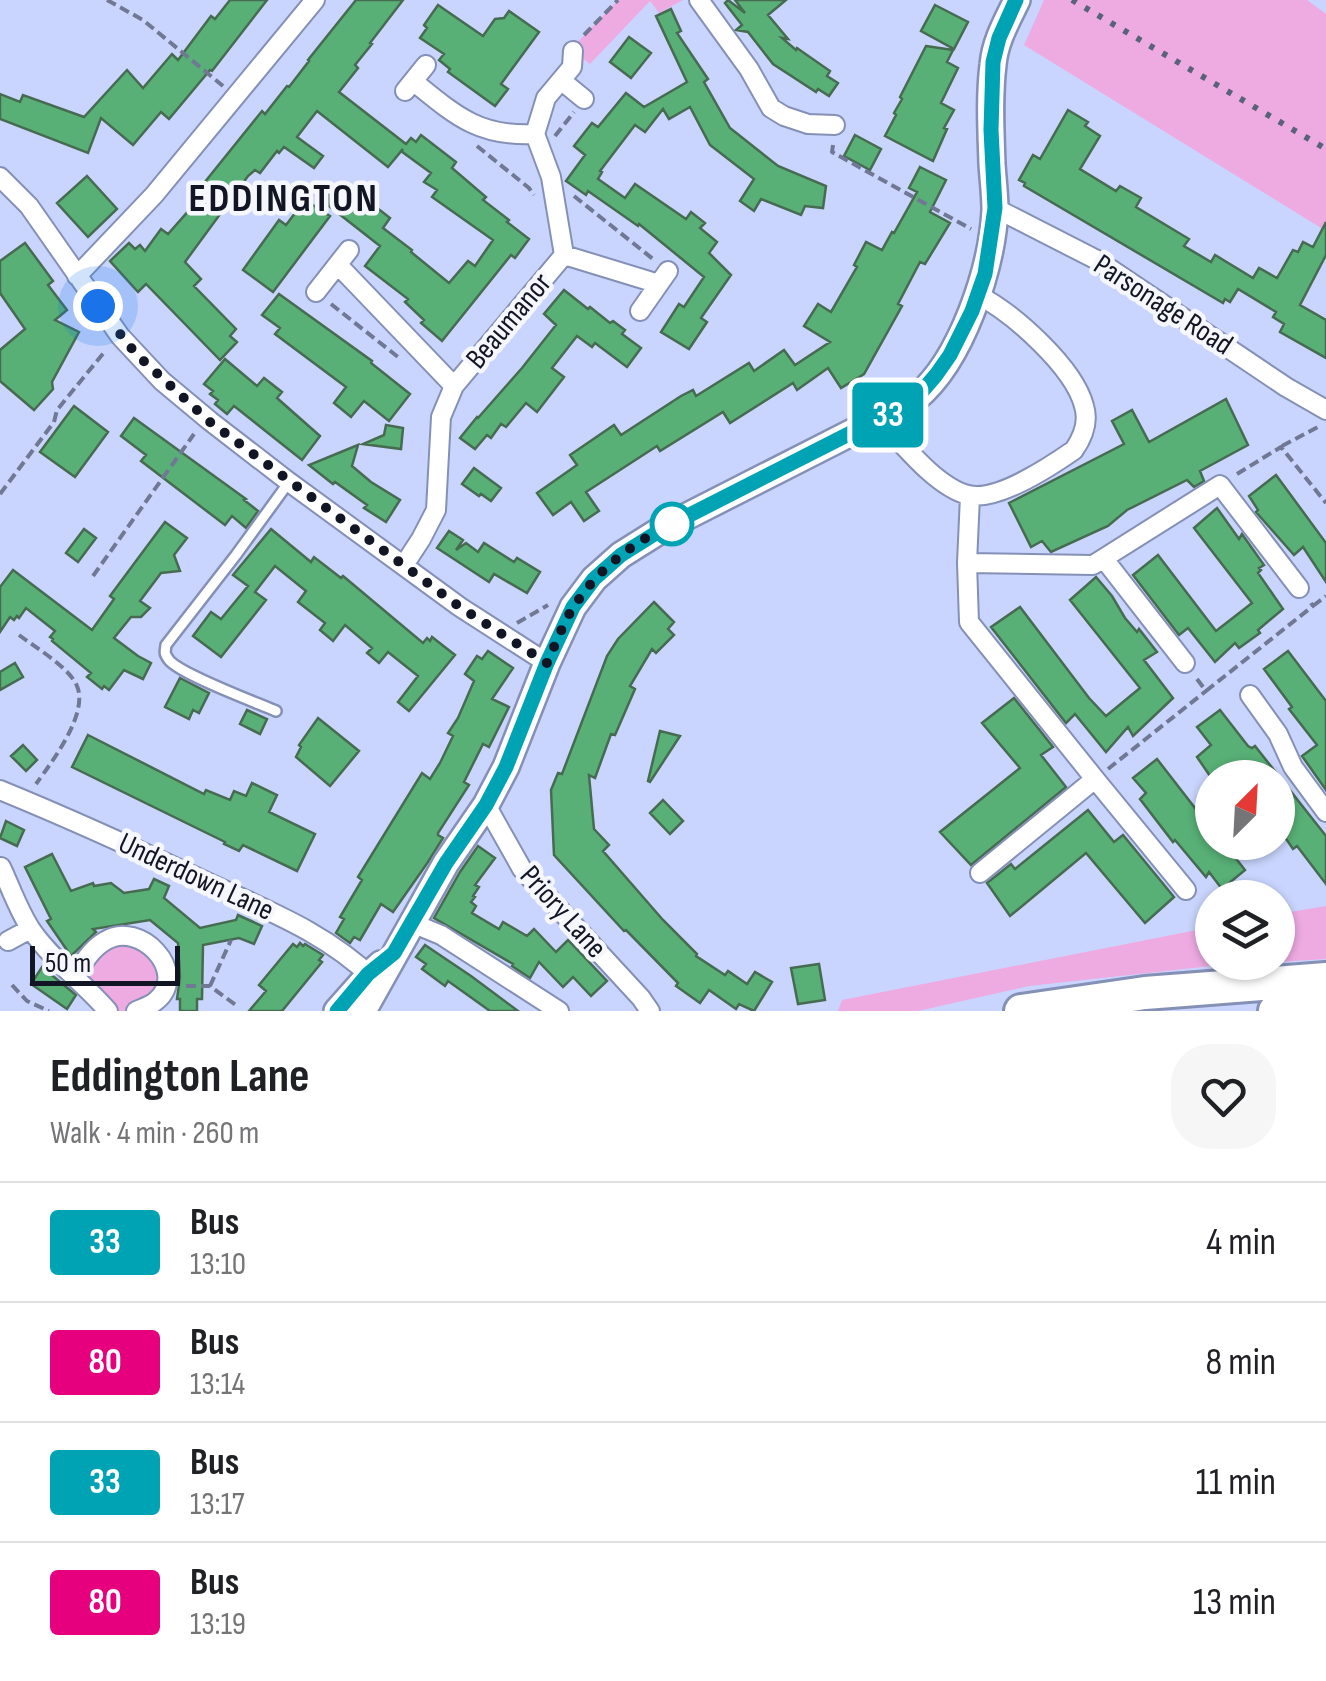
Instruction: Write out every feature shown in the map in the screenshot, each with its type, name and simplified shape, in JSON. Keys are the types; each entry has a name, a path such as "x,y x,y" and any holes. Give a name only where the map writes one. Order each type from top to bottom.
{"highway":[{"path":"1021,1011 1146,993 1326,979"},
{"path":"1275,1011 1326,1006"}],"main road":[{"path":"337,1011 374,979 394,953 446,863 486,805 506,767 573,607 594,579 621,555 664,528 880,420 917,397 936,375 960,336 978,295 992,241 993,62 1016,0"},
{"path":"363,1011 374,979"}],"street":[{"path":"77,276 154,195 315,0"},
{"path":"699,0 772,108 808,124 835,126"},
{"path":"426,65 410,86 480,128 539,143 546,98 572,66 574,50"},
{"path":"562,81 584,99"},
{"name":"Beaumanor","path":"404,566 436,510 442,416 454,386 564,255 551,177 539,143"},
{"path":"0,177 28,206 120,336 162,381 289,482 460,607 547,663"},
{"name":"Parsonage Road","path":"995,208 1096,260 1326,410"},
{"name":"Beaumanor","path":"564,255 664,278"},
{"name":"Beaumanor","path":"316,292 343,257 454,386"},
{"path":"640,312 664,278"},
{"path":"880,420 926,468 951,488 970,496 1002,491 1074,450 1086,427 1086,409 1080,394 1054,358 1012,316 978,295"},
{"path":"967,563 1092,566 1220,485 1299,588"},
{"path":"970,496 969,622 1186,890"},
{"path":"1104,560 1186,663"},
{"path":"1250,695 1278,734 1293,768 1325,809"},
{"path":"980,873 1095,778"},
{"name":"Underdown Lane","path":"0,790 303,926 374,979"},
{"name":"Priory Lane","path":"486,805 522,870 650,1011"},
{"path":"1,867 30,929 108,1011"},
{"path":"412,923 441,935 559,1011"},
{"path":"8,942 30,929"},
{"path":"75,977 94,949 109,938 126,935 145,940 160,954 167,971 166,986 159,999 136,1011"}],"lane":[{"path":"276,711 185,672 165,653 166,645 289,482"}],"path":[{"path":"107,0 144,20 236,96"},
{"path":"574,50 573,46 618,0"},
{"path":"539,143 584,99"},
{"path":"835,126 832,152 992,241"},
{"path":"472,143 529,188 550,222 560,226"},
{"path":"551,177 664,278"},
{"path":"316,292 405,362"},
{"path":"0,494 54,422 57,410 120,336"},
{"path":"93,576 206,418"},
{"path":"1220,485 1280,447 1323,424 1326,426"},
{"path":"1280,447 1326,503"},
{"path":"1299,588 1313,606"},
{"path":"1095,778 1326,596"},
{"path":"19,635 77,684 80,700 72,726 24,800"},
{"path":"1186,663 1206,691"},
{"path":"210,986 231,940"},
{"path":"12,985 28,1002 49,1011"},
{"path":"166,986 210,986 238,1006"}],"shaded area":[{"path":"618,0 683,0 659,13 650,1 590,64 573,47"},
{"path":"1044,0 1307,0 1326,14 1326,231 1024,45"},
{"path":"1326,906 1326,959 1295,961 1295,911"},
{"path":"1195,930 1195,968 1029,986 918,1011 838,1011 842,1000"},
{"path":"145,940 166,986 136,1011 108,1011 85,986 84,962 94,949"}],"building":[{"path":"230,0 267,0 169,119 161,112 133,145 101,118 88,153 0,119 0,94 20,102 23,95 84,117 127,70 143,88 172,54 178,60 211,16 215,19"},
{"path":"356,0 403,0 339,92 406,144 411,138 416,142 421,135 456,162 452,168 529,239 515,258 511,255 442,341 421,323 424,320 405,302 408,299 365,266 380,246 329,206 328,187 348,185 390,218 383,228 449,283 468,261 475,266 493,240 432,197 437,190 424,182 431,173 401,151 388,167 317,111 297,137 323,156 314,168 284,147 277,151 260,173 255,170 248,176 185,262 201,279 194,286 236,329 230,336 237,342 220,360 146,284 138,292 110,261 129,243 135,249 140,245 145,251 161,229 168,234 205,192 200,188 262,111 265,114 289,87"},
{"path":"728,0 745,13 735,0 786,0 768,15 788,39 782,38 830,71 827,76 838,83 829,96 773,64 748,32 736,30 742,25 725,3"},
{"path":"438,5 483,36 495,19 504,18 509,11 539,32 501,84 508,89 495,106 448,72 450,69 439,60 444,54 420,38"},
{"path":"935,5 968,22 954,49 921,31"},
{"path":"671,9 681,31 677,33 708,79 704,82 730,128 778,166 826,186 823,208 805,206 801,215 761,199 754,211 740,201 754,179 710,145 690,107 669,119 663,109 645,132 635,125 598,179 625,198 635,184 686,219 691,212 705,223 700,228 717,242 709,253 731,275 701,318 707,322 689,349 661,332 679,304 684,307 704,277 639,224 566,181 585,155 574,146 592,123 598,127 626,93 644,107 687,82 656,16"},
{"path":"629,37 651,53 631,78 610,62"},
{"path":"926,46 953,50 947,62 958,68 941,103 954,110 933,161 885,136"},
{"path":"1068,110 1088,122 1085,126 1100,136 1080,169 1116,191 1120,186 1141,198 1136,207 1189,239 1184,246 1211,262 1215,255 1253,278 1259,268 1277,278 1293,250 1298,252 1303,242 1313,247 1326,222 1326,255 1300,305 1326,320 1326,358 1280,332 1284,324 1273,317 1276,312 1238,289 1230,302 1225,299 1223,303 1024,186 1019,180 1033,155 1040,159"},
{"path":"855,135 881,149 870,170 844,156"},
{"path":"920,167 946,180 930,212 950,223 925,264 920,262 898,304 902,306 864,374 841,388 828,368 797,390 793,383 730,423 723,412 660,451 657,446 586,492 599,511 584,521 571,502 553,515 537,493 577,465 570,455 614,425 621,435 681,396 693,390 696,396 749,363 754,371 784,350 795,365 830,342 804,326 818,304 831,312 857,267 854,265 866,242 882,250 917,192 909,188"},
{"path":"87,176 117,209 88,237 57,203"},
{"path":"305,200 330,216 273,292 243,270 279,220 286,225"},
{"path":"25,243 53,281 48,285 67,310 55,320 79,332 52,382 53,389 34,410 0,381 0,350 25,329 0,293 0,261"},
{"path":"564,290 625,330 622,334 641,348 627,367 595,343 592,347 577,336 552,368 564,377 537,412 526,403 506,427 501,424 491,438 487,435 475,449 460,438 556,325 544,314"},
{"path":"279,294 372,361 410,394 389,421 364,401 351,417 334,403 346,387 275,334 280,328 262,315"},
{"path":"225,359 257,386 264,378 282,392 277,398 320,436 302,460 234,406 227,414 215,404 218,400 204,384"},
{"path":"1226,399 1248,445 1200,471 1204,481 1194,487 1187,480 1127,510 1108,526 1051,552 1042,541 1031,547 1009,503 1124,444 1112,421 1132,410 1149,442"},
{"path":"74,406 108,432 75,477 40,452"},
{"path":"134,418 246,499 258,511 246,528 232,516 225,525 141,461 146,455 121,436"},
{"path":"386,425 403,428 401,449 363,444 384,435"},
{"path":"358,445 352,466 400,500 386,522 309,465"},
{"path":"474,468 501,488 491,501 462,484"},
{"path":"1276,475 1326,543 1326,582 1303,547 1294,555 1256,512 1249,496"},
{"path":"1217,508 1264,565 1258,573 1283,609 1258,630 1260,633 1239,648 1235,643 1215,662 1188,628 1179,635 1133,575 1158,555 1216,631 1252,603 1194,528"},
{"path":"165,522 187,538 174,555 180,571 161,573 140,601 150,608 141,617 131,617 114,638 151,663 143,679 124,670 109,690 104,686 102,689 87,677 91,673 52,641 50,637 55,631 26,608 19,618 10,617 0,632 0,587 13,570 92,630 114,599 110,596"},
{"path":"84,529 96,538 78,562 66,553"},
{"path":"271,529 311,562 314,557 343,576 423,643 432,637 455,655 409,711 398,702 418,676 388,652 379,663 367,653 372,648 345,625 333,641 320,630 325,623 298,602 306,591 275,566 255,592 266,600 221,657 193,636 211,612 221,619 248,586 233,575"},
{"path":"449,531 463,540 456,550 466,543 478,552 484,543 514,562 517,558 540,572 527,593 494,574 489,582 437,548"},
{"path":"1096,577 1125,618 1157,652 1144,660 1173,698 1133,736 1128,727 1106,752 1075,714 1066,723 991,627 1020,607 1106,716 1140,688 1070,600"},
{"path":"654,602 674,622 668,629 674,635 656,653 652,649 630,686 635,689 615,735 611,734 595,778 589,775 594,829 609,845 603,851 696,956 747,984 755,972 772,982 754,1011 739,1004 736,1009 709,990 700,1003 676,986 678,983 554,855 551,790 558,773 562,774 607,656"},
{"path":"488,651 513,668 492,699 509,707 489,747 483,744 464,782 469,785 438,833 443,838 428,862 393,912 381,904 360,940 354,937 350,943 336,933 344,919 340,917 362,880 358,877 422,773 430,779 440,763 453,736 448,733 474,681 465,674 477,656 482,659"},
{"path":"1288,651 1326,701 1326,790 1302,756 1317,745 1264,669"},
{"path":"15,663 23,677 0,690 0,672"},
{"path":"180,678 209,693 199,713 193,710 189,719 165,707"},
{"path":"1014,698 1053,747 1041,755 1066,787 971,865 940,832 1020,768 982,723"},
{"path":"247,710 267,719 260,734 240,724"},
{"path":"1220,710 1248,746 1255,746 1266,760 1199,760 1197,757 1211,745 1197,727"},
{"path":"318,718 359,751 330,786 296,757 299,745"},
{"path":"660,731 680,736 650,782 648,781"},
{"path":"88,735 204,794 206,790 230,800 234,791 246,796 252,783 277,795 269,812 315,834 297,871 243,845 239,851 72,767"},
{"path":"23,745 37,760 26,771 11,756"},
{"path":"1157,759 1195,808 1195,860 1237,860 1245,870 1233,880 1215,880 1209,872 1206,877 1140,799 1146,793 1133,778"},
{"path":"1295,797 1326,836 1326,884 1297,846"},
{"path":"663,800 683,821 670,834 650,813"},
{"path":"1088,810 1114,842 1123,835 1174,897 1145,923 1086,853 1010,916 987,883 1011,864 1015,869"},
{"path":"6,821 24,830 17,846 0,838"},
{"path":"478,846 495,858 475,885 479,887 471,902 476,906 472,913 499,929 503,922 527,936 534,929 556,952 568,940 607,981 591,996 573,977 563,987 539,962 530,978 434,918"},
{"path":"52,854 71,891 93,883 111,883 124,893 149,889 154,879 169,886 164,898 200,928 236,920 238,915 262,926 254,944 239,938 203,945 202,999 197,999 197,1011 180,1011 178,943 150,920 93,929 96,932 71,956 47,921 51,919 25,867"},
{"path":"300,943 323,955 319,960 322,962 282,1011 249,1011 266,991 259,985 293,944 297,947"},
{"path":"425,945 518,1011 490,1011 448,981 445,986 422,969 426,964 416,957"},
{"path":"819,964 825,1000 798,1004 791,968"},
{"path":"42,967 76,995 67,1009 31,984"}],"railway":[{"path":"1072,0 1326,149"}],"bus line":[{"name":"33","path":"337,1011 368,974 394,953 446,863 486,805 506,767 573,607 594,579 621,555 664,528 880,420 917,397 950,355 978,295 992,241 993,62 1016,0"}],"district":[{"name":"EDDINGTON","path":"284,199"}],"route":[{"path":"98,306 162,381 210,422 460,607 547,663 573,607 594,579 621,555 672,524"}]}
